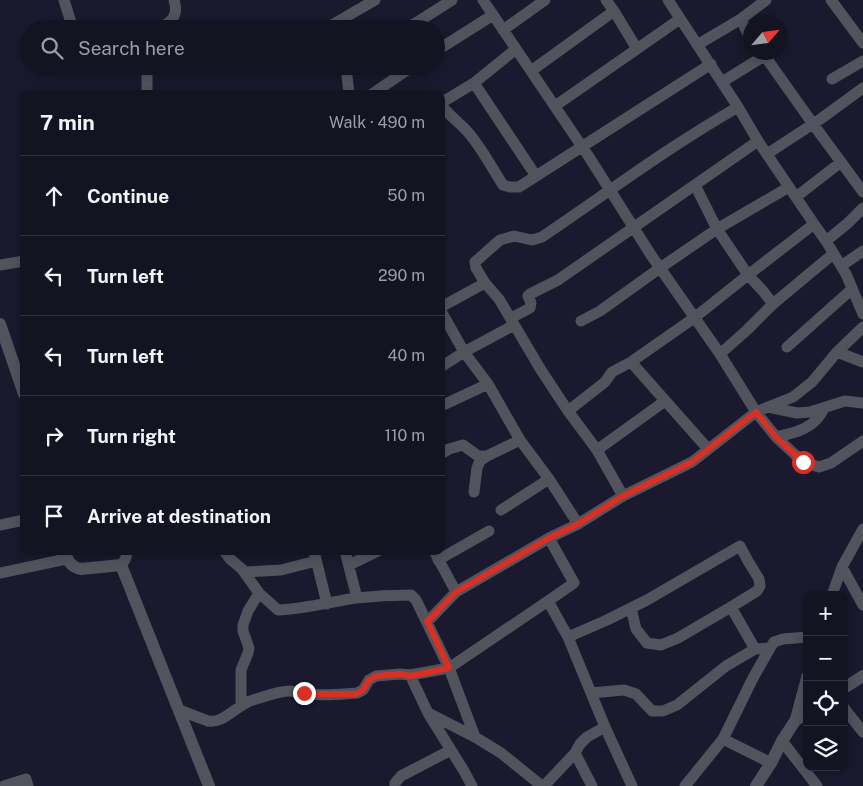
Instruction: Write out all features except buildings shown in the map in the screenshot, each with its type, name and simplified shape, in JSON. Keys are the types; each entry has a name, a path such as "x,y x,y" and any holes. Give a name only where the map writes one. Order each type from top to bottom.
{"street":[{"path":"64,0 70,20"},
{"path":"172,20 176,10 174,0"},
{"path":"342,20 375,0"},
{"path":"421,20 452,0"},
{"path":"483,0 581,146 633,228 720,354 756,412 776,437 803,462 819,467 831,463 863,441"},
{"path":"504,30 545,0"},
{"path":"606,0 637,49"},
{"path":"668,0 711,64 758,141 826,240 846,274 863,314"},
{"path":"697,45 741,19 766,0"},
{"path":"831,0 863,43"},
{"path":"531,71 614,11"},
{"path":"445,45 494,15"},
{"path":"554,106 680,19"},
{"path":"741,19 743,23"},
{"path":"445,101 474,83 516,49"},
{"path":"722,82 754,60"},
{"path":"767,60 863,192"},
{"path":"832,79 863,61"},
{"path":"445,110 477,144 503,185 519,187 711,64"},
{"path":"147,75 147,90"},
{"path":"347,75 349,90"},
{"path":"378,90 400,75"},
{"path":"474,83 536,176"},
{"path":"767,154 863,88"},
{"path":"623,496 597,450 541,370 499,299 485,283 476,268 475,262 500,240 514,236 532,240 542,237 672,147 738,107"},
{"path":"445,364 512,322 530,308 531,303 528,296 530,294 558,280 758,141"},
{"path":"796,197 841,162"},
{"path":"695,185 717,229 748,275 773,304"},
{"path":"581,321 600,311 717,229 789,187"},
{"path":"826,240 848,223 863,208"},
{"path":"568,411 605,382 612,372 631,362 694,318 814,224"},
{"path":"841,266 863,251"},
{"path":"720,354 773,304 833,254"},
{"path":"0,265 20,262"},
{"path":"445,305 485,283"},
{"path":"787,346 852,289"},
{"path":"445,318 464,352 488,384 520,440 549,479 578,524"},
{"path":"427,621 456,592 549,538 578,524 623,496 692,462 756,412 793,397 812,382 837,352 863,327"},
{"path":"1,330 20,383"},
{"path":"837,352 863,362"},
{"path":"631,362 708,450"},
{"path":"445,404 488,384"},
{"path":"597,450 665,400"},
{"path":"768,407 797,413 810,412 845,401 863,403"},
{"path":"776,437 792,434 816,422 824,408"},
{"path":"474,492 480,460 520,440"},
{"path":"445,452 463,446 478,456 486,456"},
{"path":"501,510 549,479"},
{"path":"0,525 20,521"},
{"path":"833,591 842,567 863,530"},
{"path":"445,552 489,531"},
{"path":"179,710 212,722 225,717 241,704 248,701 286,691 311,694 356,694 363,690 369,680 376,676 400,674 410,676 449,668 574,583 549,538"},
{"path":"568,637 632,608 740,546 760,579 760,586 757,591 678,638 661,645 647,642 636,629 632,608"},
{"path":"0,573 65,555 70,564 81,569 121,565"},
{"path":"121,565 127,555"},
{"path":"227,555 245,572 259,593 278,610 294,610 380,595 411,595 416,600 427,621 449,668 475,737"},
{"path":"347,555 357,598"},
{"path":"349,564 369,555"},
{"path":"245,572 281,570 315,556 326,604"},
{"path":"436,556 456,592"},
{"path":"121,565 209,786"},
{"path":"842,567 863,605"},
{"path":"241,704 242,670 249,648 243,631 243,625 248,611 259,593"},
{"path":"548,601 568,637 605,727 632,786"},
{"path":"731,607 754,649"},
{"path":"685,786 723,739 753,678 774,642 803,638"},
{"path":"591,694 624,690 636,694 652,711 663,711 677,705 726,666 754,649 770,648"},
{"path":"410,676 428,713 472,786"},
{"path":"848,685 863,676"},
{"path":"795,721 806,681"},
{"path":"428,713 502,753 543,786 576,753 580,744 587,737 605,727"},
{"path":"848,713 863,732"},
{"path":"756,786 771,763 782,740 795,721 803,715"},
{"path":"723,739 771,763"},
{"path":"782,740 817,786"},
{"path":"395,786 395,783 401,776 451,750"},
{"path":"576,753 592,786"},
{"path":"4,786 26,779 28,786"}],"route":[{"path":"304,693 356,694 363,690 369,680 376,676 400,674 410,676 449,668 427,621 456,592 549,538 578,524 623,496 692,462 756,412 776,437 803,462"}]}
